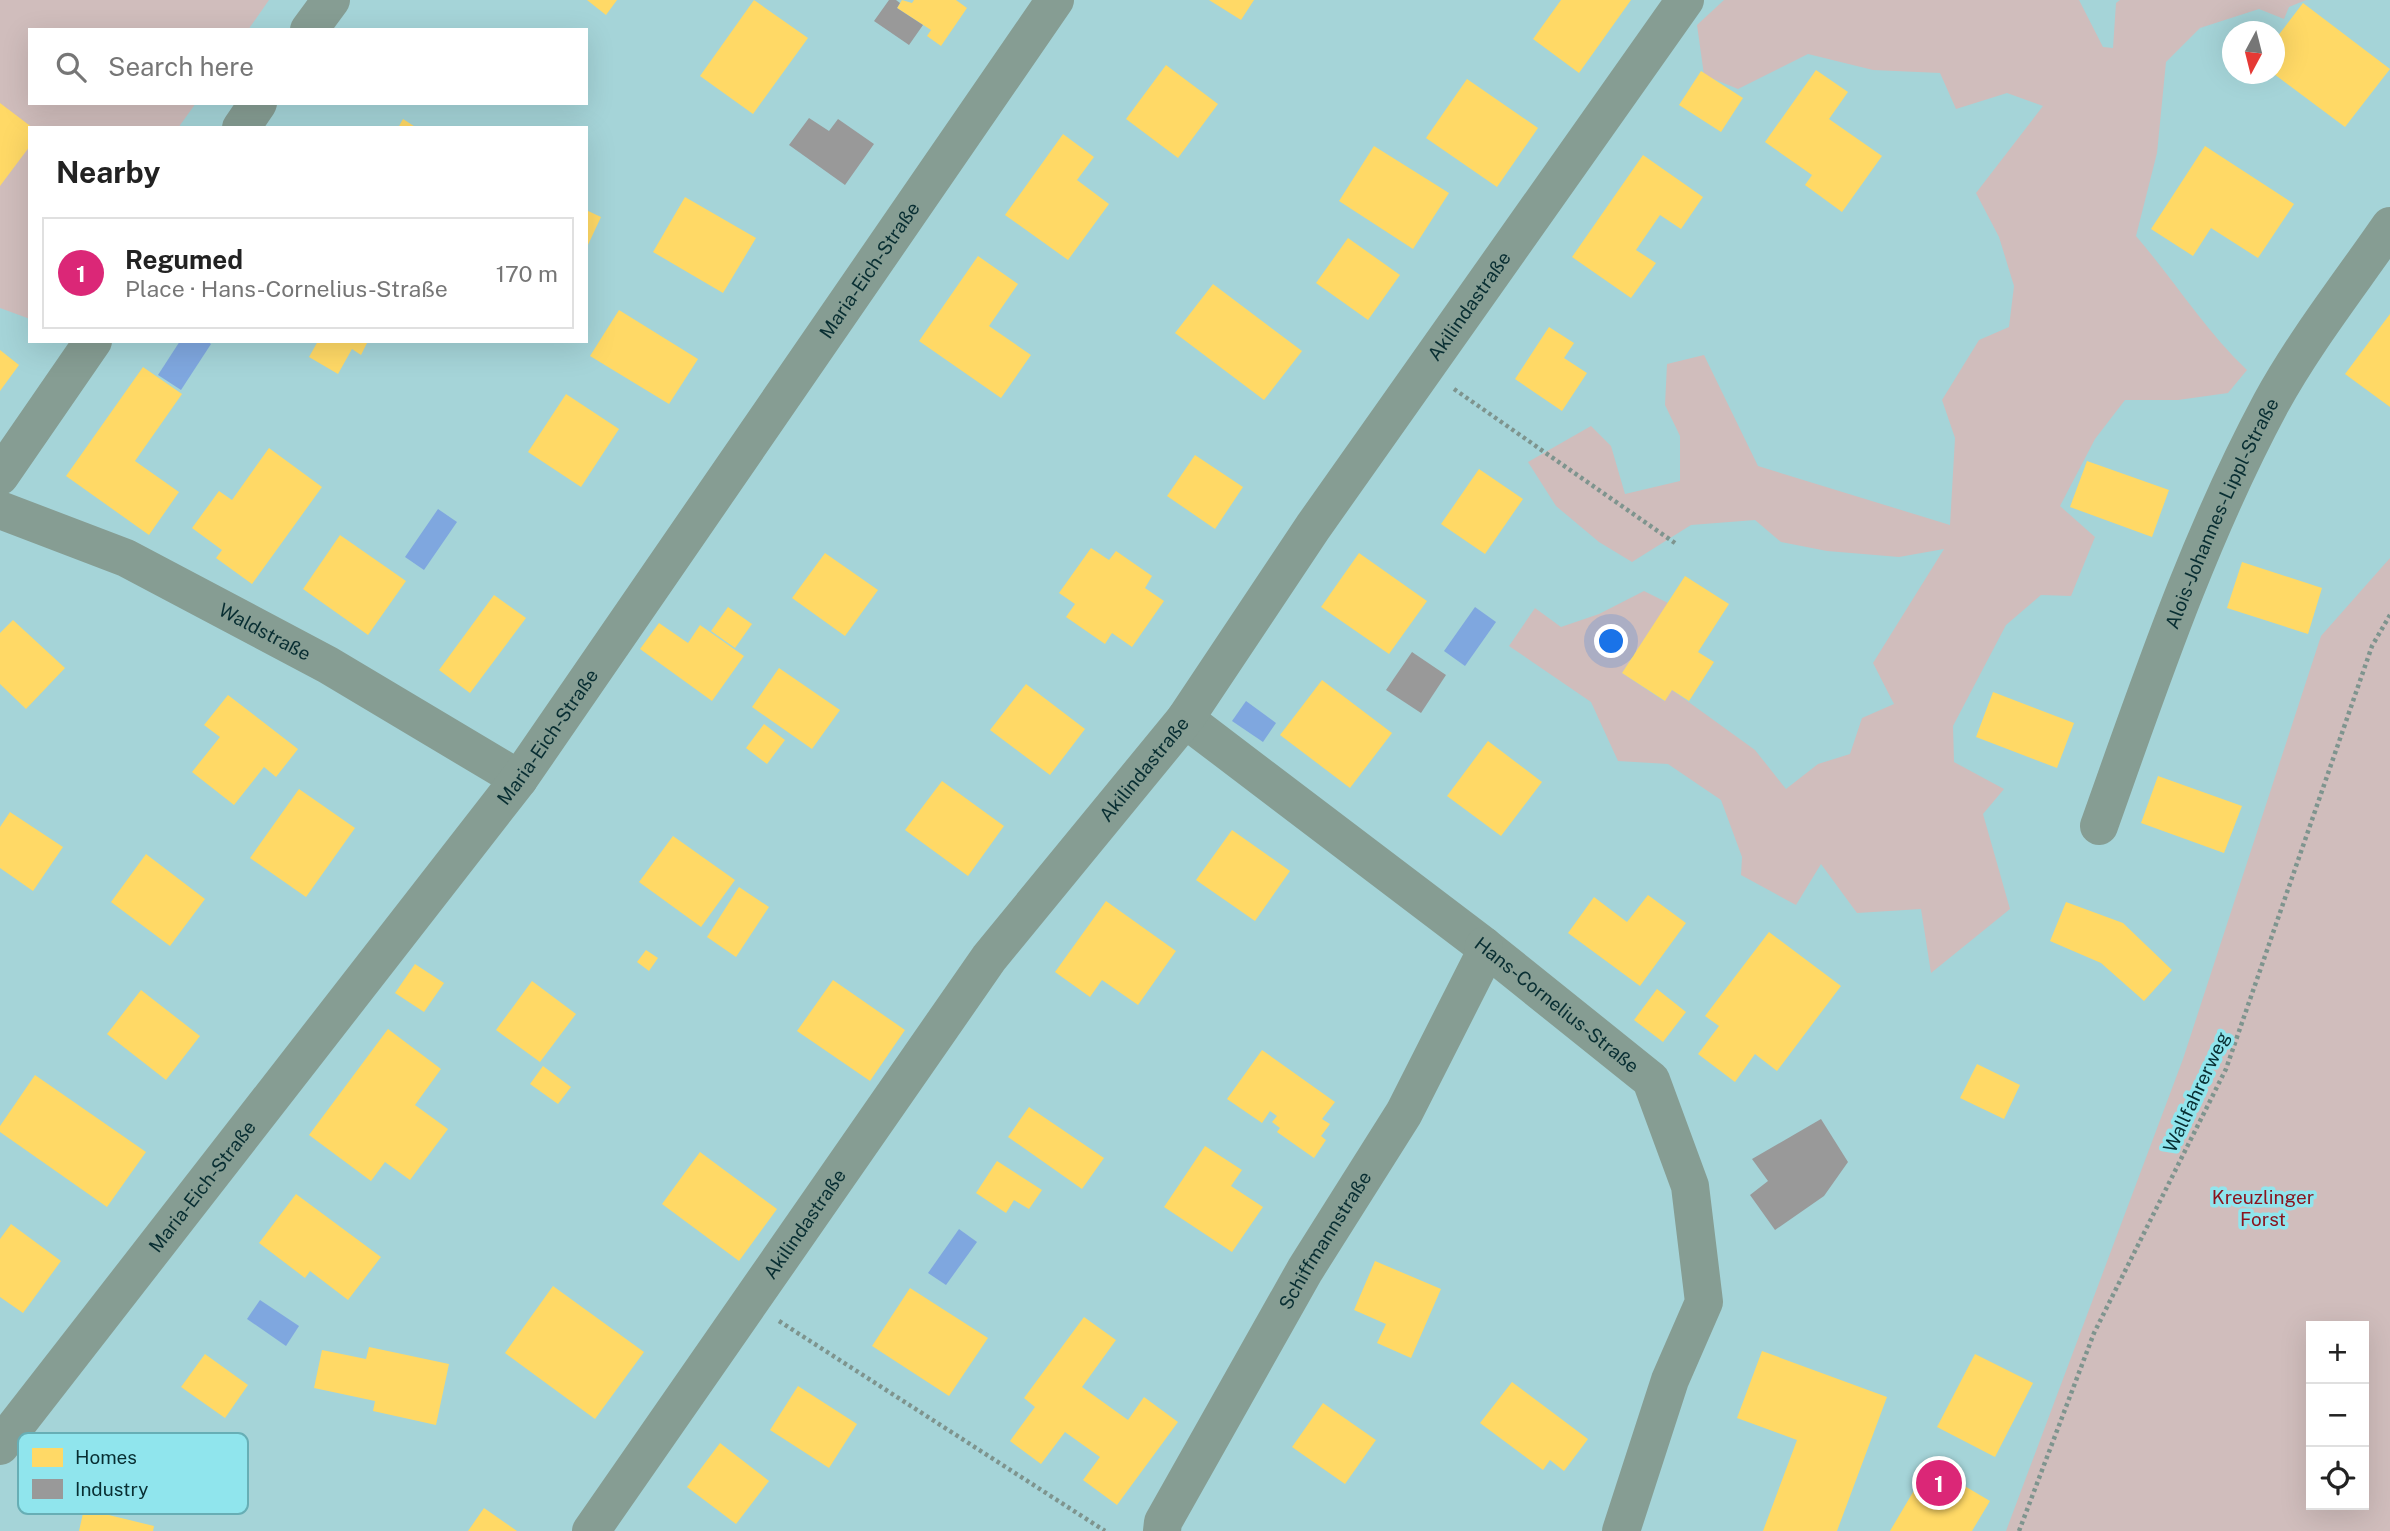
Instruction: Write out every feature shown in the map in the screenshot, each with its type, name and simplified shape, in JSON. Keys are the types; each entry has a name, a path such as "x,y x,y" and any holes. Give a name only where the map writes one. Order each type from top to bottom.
{"street":[{"path":"310,28 331,0"},
{"name":"Maria-Eich-Straße","path":"0,1446 519,779 1055,0"},
{"name":"Akilindastraße","path":"591,1531 989,958 1185,719 1313,527 1685,0"},
{"path":"242,126 257,105"},
{"name":"Alois-Johannes-Lippl-Straße","path":"2099,826 2151,679 2235,473 2273,400 2390,226"},
{"path":"0,476 92,343"},
{"name":"Waldstraße","path":"0,510 126,558 328,665 519,779"},
{"name":"Hans-Cornelius-Straße","path":"1185,719 1484,946 1651,1080 1690,1186 1704,1302 1670,1380 1621,1531"},
{"name":"Schiffmannstraße","path":"1162,1531 1163,1522 1306,1270 1404,1113 1482,959 1484,946"}],"path":[{"path":"1425,368 1675,543"},
{"name":"Wallfahrerweg","path":"2019,1531 2094,1333 2226,1069 2372,646 2390,615"},
{"path":"750,1302 1105,1531"}],"green space":[{"path":"0,0 269,0 249,28 28,28 28,105 195,105 179,126 28,126 28,318 0,308"},
{"path":"1724,0 2079,0 2103,47 2113,48 2116,3 2120,0 2306,0 2289,7 2284,19 2259,9 2200,28 2166,62 2157,153 2136,236 2217,338 2247,370 2228,393 2178,400 2125,400 2095,439 2060,506 2095,537 2071,596 2041,595 2006,625 1953,726 1954,762 2004,789 1983,814 2010,909 1931,973 1921,909 1857,913 1821,864 1796,905 1741,875 1742,857 1721,800 1668,764 1618,761 1591,702 1509,646 1535,608 1561,627 1599,614 1644,591 1668,603 1622,673 1664,701 1672,690 1755,750 1786,789 1818,764 1850,754 1862,718 1894,704 1873,663 1944,549 1899,557 1827,551 1781,542 1755,520 1691,525 1632,562 1599,542 1556,506 1528,462 1591,426 1611,446 1625,494 1680,481 1680,436 1665,405 1667,364 1704,355 1758,466 1950,525 1955,438 1942,400 1979,340 2009,327 2014,286 1999,237 1976,193 2043,106 2007,93 1956,109 1940,73 1873,70 1808,54 1738,89 1704,75 1697,25"},
{"name":"Kreuzlinger Forst","path":"2390,558 2390,1531 2006,1531 2183,1059 2321,636"}],"water":[{"path":"179,343 211,344 181,390 158,375"},
{"path":"438,509 457,522 424,570 405,557"},
{"path":"1475,607 1496,622 1465,666 1444,651"},
{"path":"1246,701 1276,723 1263,742 1232,721"},
{"path":"959,1229 977,1242 946,1285 928,1273"},
{"path":"260,1300 299,1326 286,1346 247,1319"}],"building: Homes":[{"path":"587,0 617,0 606,15"},
{"path":"754,0 808,38 753,114 700,76"},
{"path":"902,0 912,3 914,0 956,0 967,8 941,46 927,36 931,30 897,8"},
{"path":"1209,0 1254,0 1241,20"},
{"path":"1561,0 1631,0 1579,73 1533,39"},
{"path":"2303,3 2390,69 2345,127 2285,82 2285,27"},
{"path":"1166,65 1218,104 1178,158 1126,119"},
{"path":"1816,70 1848,92 1829,119 1882,156 1842,212 1805,185 1812,175 1765,142"},
{"path":"1701,71 1743,98 1721,132 1679,105"},
{"path":"1467,79 1538,128 1497,187 1426,138"},
{"path":"0,103 30,126 28,126 28,149 0,186"},
{"path":"403,119 414,126 399,126"},
{"path":"1063,134 1094,157 1077,180 1109,204 1068,260 1005,215"},
{"path":"1374,146 1449,193 1413,249 1339,201"},
{"path":"2205,146 2294,204 2258,258 2211,228 2193,256 2151,229"},
{"path":"1643,155 1703,197 1681,229 1660,215 1636,250 1656,263 1631,298 1572,257"},
{"path":"685,197 756,238 723,293 653,252"},
{"path":"588,211 601,217 588,245"},
{"path":"1348,238 1400,275 1368,320 1316,283"},
{"path":"978,256 1018,284 989,326 1031,355 1001,398 919,341"},
{"path":"1213,284 1302,351 1264,400 1175,333"},
{"path":"619,310 698,359 669,404 590,356"},
{"path":"2390,314 2390,407 2345,374"},
{"path":"1549,327 1574,343 1564,358 1587,373 1562,411 1515,379"},
{"path":"317,343 367,343 361,355 352,349 338,374 309,357"},
{"path":"0,350 19,365 0,391"},
{"path":"143,367 182,394 135,461 179,492 149,535 66,476"},
{"path":"566,394 619,429 581,487 528,452"},
{"path":"269,448 322,487 252,584 216,558 222,550 192,528 219,491 232,500"},
{"path":"1195,455 1243,487 1215,529 1167,496"},
{"path":"2087,461 2169,490 2152,537 2070,507"},
{"path":"1479,469 1523,499 1485,554 1441,524"},
{"path":"340,535 406,581 368,635 303,589"},
{"path":"1091,548 1109,560 1116,551 1152,576 1145,588 1164,601 1132,647 1112,633 1105,644 1066,617 1075,604 1059,593"},
{"path":"825,553 878,590 845,636 792,598"},
{"path":"1359,553 1427,601 1389,654 1321,607"},
{"path":"2242,562 2322,588 2308,634 2227,608"},
{"path":"1685,576 1729,604 1698,652 1714,662 1689,701 1672,690 1665,701 1622,673"},
{"path":"494,595 526,618 470,693 439,670"},
{"path":"728,607 752,624 735,648 711,631"},
{"path":"13,620 65,668 26,709 0,684 0,633"},
{"path":"659,623 688,643 700,625 744,656 712,701 640,649"},
{"path":"779,668 840,710 812,749 752,707"},
{"path":"1322,680 1392,733 1350,788 1280,735"},
{"path":"1026,684 1085,729 1050,775 990,730"},
{"path":"1993,692 2074,723 2057,768 1976,737"},
{"path":"228,695 298,749 276,777 264,767 234,805 192,772 220,737 204,725"},
{"path":"764,724 785,740 767,764 746,748"},
{"path":"1488,741 1542,782 1501,836 1447,796"},
{"path":"2158,776 2242,806 2224,853 2141,823"},
{"path":"942,781 1004,826 968,876 905,830"},
{"path":"299,789 355,828 306,897 250,858"},
{"path":"10,812 63,847 33,891 0,868 0,827"},
{"path":"1232,830 1290,871 1255,921 1196,880"},
{"path":"673,836 735,880 701,927 639,882"},
{"path":"146,854 205,899 170,946 111,902"},
{"path":"739,887 769,907 736,957 707,937"},
{"path":"1648,895 1686,923 1640,986 1568,933 1594,897 1627,922"},
{"path":"1106,901 1176,951 1138,1005 1102,980 1090,997 1055,972"},
{"path":"2066,902 2123,923 2172,970 2144,1001 2101,963 2050,941"},
{"path":"1769,932 1841,986 1777,1071 1755,1054 1735,1082 1698,1054 1719,1026 1705,1016"},
{"path":"646,950 658,958 649,971 637,962"},
{"path":"415,964 444,983 424,1012 395,993"},
{"path":"833,980 905,1030 870,1081 797,1031"},
{"path":"532,981 576,1014 540,1062 496,1030"},
{"path":"1657,989 1686,1012 1663,1042 1634,1020"},
{"path":"141,990 200,1036 166,1080 107,1034"},
{"path":"388,1029 441,1069 415,1105 448,1129 410,1180 385,1162 371,1181 309,1135"},
{"path":"1262,1050 1335,1102 1322,1119 1330,1124 1321,1136 1326,1140 1314,1158 1277,1132 1280,1128 1272,1122 1277,1116 1270,1111 1262,1123 1227,1099"},
{"path":"1977,1064 2020,1085 2004,1119 1960,1098"},
{"path":"543,1066 571,1087 558,1104 530,1084"},
{"path":"35,1075 146,1152 107,1207 0,1132 0,1126"},
{"path":"1029,1107 1104,1158 1082,1189 1008,1137"},
{"path":"1205,1146 1242,1170 1231,1186 1263,1207 1232,1252 1164,1207"},
{"path":"700,1152 777,1209 739,1261 662,1204"},
{"path":"997,1161 1042,1190 1029,1209 1014,1200 1006,1213 976,1193"},
{"path":"296,1194 381,1257 348,1300 310,1271 305,1278 259,1243"},
{"path":"11,1224 61,1261 23,1313 0,1297 0,1239"},
{"path":"1375,1261 1441,1289 1411,1358 1377,1343 1386,1324 1354,1310"},
{"path":"553,1286 644,1352 595,1419 505,1353"},
{"path":"910,1288 988,1338 949,1396 872,1346"},
{"path":"1084,1317 1116,1340 1082,1387 1128,1420 1144,1397 1178,1422 1117,1505 1083,1480 1100,1457 1065,1432 1041,1464 1010,1441 1035,1407 1024,1398"},
{"path":"369,1347 449,1364 436,1425 373,1411 375,1401 314,1388 322,1350 366,1359"},
{"path":"1762,1351 1887,1397 1837,1531 1763,1531 1797,1440 1737,1418"},
{"path":"205,1354 248,1385 225,1418 181,1387"},
{"path":"1975,1354 2033,1383 1995,1457 1937,1427"},
{"path":"1512,1382 1588,1439 1564,1471 1550,1460 1543,1470 1480,1423"},
{"path":"798,1386 857,1424 829,1468 770,1430"},
{"path":"1323,1403 1376,1440 1345,1484 1292,1447"},
{"path":"720,1443 769,1481 736,1524 687,1487"},
{"path":"1929,1465 1990,1501 1972,1531 1890,1531"},
{"path":"484,1508 517,1531 468,1531"},
{"path":"83,1514 105,1514 154,1526 153,1531 79,1531"}],"building: Industry":[{"path":"889,0 896,0 900,3 897,8 923,25 909,45 874,21"},
{"path":"809,118 829,131 838,119 874,144 845,185 789,145"},
{"path":"1412,652 1446,675 1421,713 1386,690"},
{"path":"1821,1119 1848,1162 1824,1196 1775,1230 1750,1195 1768,1181 1752,1159"}],"place":[{"name":"Regumed","path":"1939,1483"}]}
